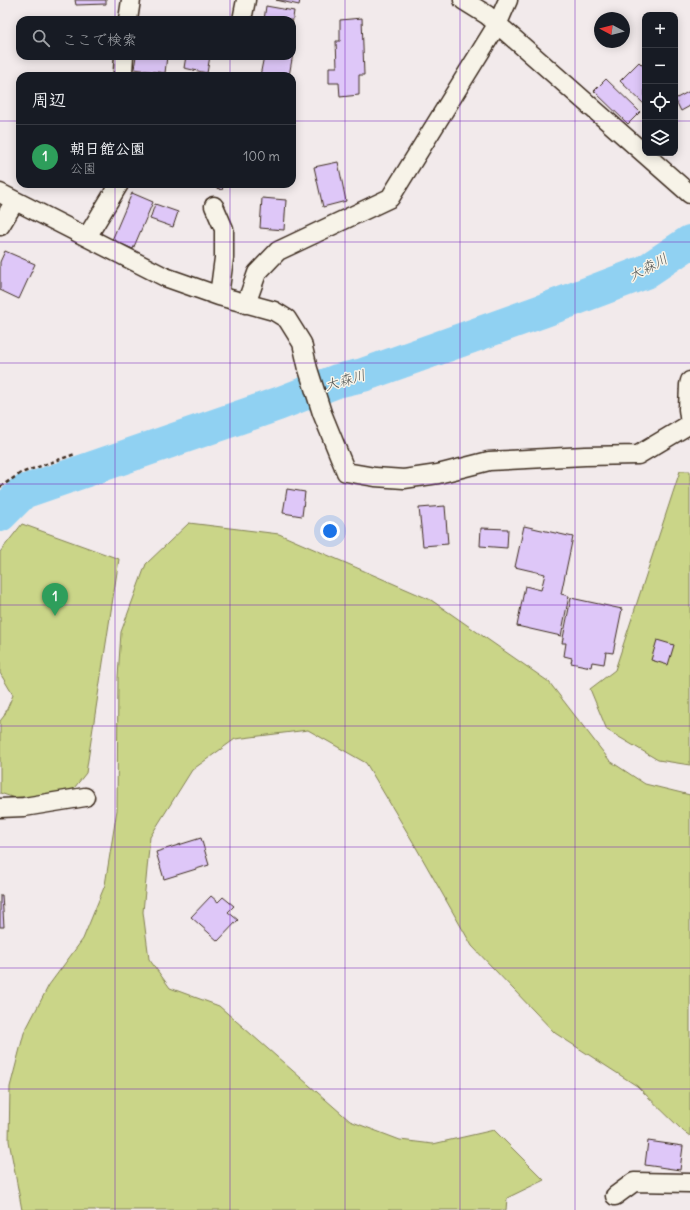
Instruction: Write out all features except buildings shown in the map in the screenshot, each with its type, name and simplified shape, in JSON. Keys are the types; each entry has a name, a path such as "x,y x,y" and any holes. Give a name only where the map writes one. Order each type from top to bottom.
{"street":[{"path":"129,16 131,0"},
{"path":"243,16 246,0"},
{"path":"463,0 487,15 690,194"},
{"path":"246,304 257,273 278,251 390,198 497,24 508,0"},
{"path":"123,72 124,60"},
{"path":"86,237 117,188"},
{"path":"0,193 165,277 219,296 274,311 287,319 302,343 308,369 322,412 346,472 376,477 404,479 438,474 489,461 638,455 690,424 688,409 690,381"},
{"path":"0,226 16,201"},
{"path":"214,206 224,229 224,258 219,296"},
{"path":"0,808 24,808 85,797"},
{"path":"615,1196 634,1182 690,1183"}],"path":[{"path":"0,487 21,472 75,454"}],"green space":[{"path":"680,471 690,471 690,765 658,760 607,730 590,689 615,670"},
{"path":"189,523 279,534 431,600 549,682 610,761 645,784 690,795 690,1136 637,1086 555,1033 472,946 366,763 308,730 235,739 192,770 150,837 143,912 149,959 170,988 219,1006 350,1121 400,1140 433,1144 494,1130 544,1180 507,1198 506,1210 22,1210 9,1141 10,1087 24,1033 49,985 83,939 105,885 117,810 118,677 121,632 146,564"},
{"path":"22,524 119,559 86,773 71,792 21,800 0,793 0,721 4,716 13,695 0,673 0,552"}],"waterway":[{"name":"大森川","path":"0,515 23,492 278,404 337,381 363,375 545,310 645,272 690,242"}],"place":[{"name":"朝日館公園","path":"55,616"}]}
